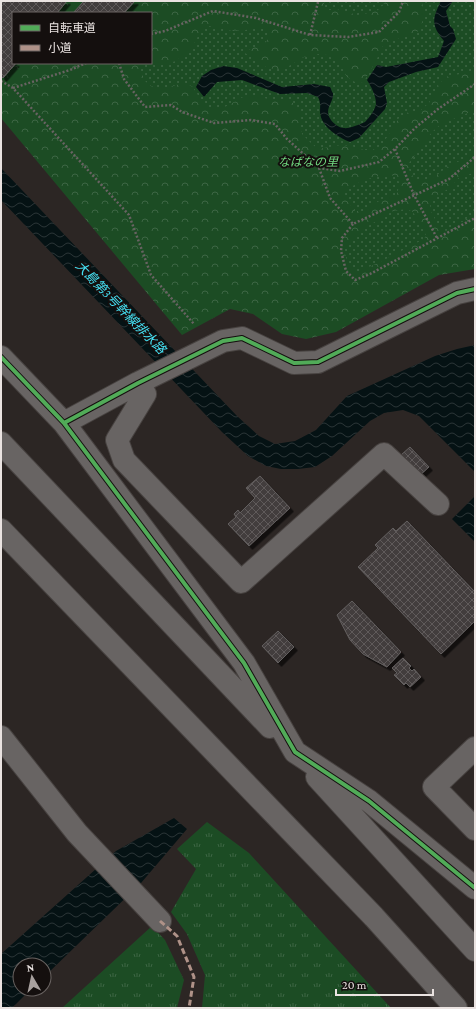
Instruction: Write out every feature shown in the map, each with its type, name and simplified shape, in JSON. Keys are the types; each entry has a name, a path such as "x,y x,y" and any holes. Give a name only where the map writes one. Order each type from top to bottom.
{"street":[{"path":"64,423 143,380 223,340 242,338 294,363 318,362 457,293 475,289"},
{"path":"1,357 64,423 244,663 294,752 369,801 475,888"},
{"path":"143,380 145,394 117,440 124,460 241,582 384,454 438,504"},
{"path":"1,443 294,752 475,950"},
{"path":"1,530 374,917 456,1008"},
{"path":"1,737 77,833 160,921"},
{"path":"475,748 434,787 475,829"}],"path":[{"path":"310,34 319,1"},
{"path":"152,34 165,32 213,11 256,18 310,34 348,37 379,32 399,12 403,1"},
{"path":"13,88 70,70 84,64"},
{"path":"119,64 124,79 146,107 171,105 182,112 214,122 251,120 274,124 287,139 318,168 330,198 353,224"},
{"path":"1,81 13,88 129,215 151,275 206,348"},
{"path":"318,168 340,171 379,162 438,109 475,84"},
{"path":"394,149 414,195 437,238"},
{"path":"475,157 449,179 353,224 342,238 341,251 346,271 356,280 475,218"}],"green space":[{"name":"なばなの里","path":"1,1 475,1 475,269 439,275 336,332 306,339 282,334 253,314 230,309 182,335 1,118"},
{"path":"327,1 386,1 378,10 357,15 337,9 323,11 324,3"},
{"path":"422,1 473,1 475,5 475,71 445,77 437,87 429,103 421,110 406,113 399,118 382,145 373,150 364,150 341,145 318,149 302,134 299,112 293,103 283,99 273,100 255,96 245,96 221,109 209,107 201,100 192,86 183,83 163,89 151,86 145,81 138,64 152,64 152,61 160,64 176,61 192,48 201,30 209,26 232,31 246,30 256,27 262,28 268,32 269,37 266,42 246,51 245,53 266,67 273,69 284,69 304,57 319,54 327,55 341,66 347,77 355,82 363,83 376,61 382,47 391,41 413,36 418,31 424,18"},
{"path":"475,110 475,144 468,157 447,167 436,176 426,180 419,181 414,178 409,170 409,163 432,132 441,124"},
{"path":"475,172 475,214 446,231 441,229 431,211 431,200 450,188 460,177"},
{"path":"384,175 397,178 399,187 396,195 384,198 363,211 355,211 346,199 344,193 362,181"},
{"path":"407,209 413,212 426,235 424,239 358,272 353,271 348,264 345,253 345,247 350,241 363,229 393,211"},
{"path":"207,822 249,853 391,1008 202,1008 205,975 187,934 171,912 196,869 177,849"},
{"path":"152,926 165,940 184,980 177,1008 62,1008"}],"water":[{"path":"441,1 453,1 446,11 450,26 453,29 456,39 438,67 416,72 389,82 384,87 387,103 385,109 359,138 350,142 335,134 327,127 321,117 318,97 307,93 280,94 242,80 217,82 204,97 196,87 202,76 211,70 223,66 237,68 282,87 314,84 330,87 333,97 328,113 333,123 342,128 358,125 367,120 376,105 372,88 367,80 377,65 386,67 438,57 444,41 437,31 434,22"},
{"name":"大島第3号幹線排水路","path":"1,168 237,416 259,436 275,444 295,441 316,430 347,396 435,356 475,345 475,472 419,416 403,410 384,413 370,421 332,456 315,467 281,469 266,466 248,456 222,432 1,200"},
{"path":"475,496 475,542 452,519"},
{"path":"174,818 187,829 141,883 52,969 52,957 12,957 12,997 23,997 12,1008 1,1008 1,954 116,851"}],"building":[{"path":"1,1 67,1 58,12 12,12 12,64 15,64 3,78 1,76"},
{"path":"84,1 135,1 125,12 74,12"},
{"path":"410,447 429,467 420,475 401,455"},
{"path":"260,476 290,508 249,546 228,524 236,517 234,514 238,510 240,513 255,498 246,488"},
{"path":"407,521 475,592 475,621 441,654 358,567 378,548 375,545 393,528 396,531"},
{"path":"352,601 401,652 387,667 363,654 350,640 337,615"},
{"path":"278,631 294,647 278,663 262,646"},
{"path":"403,658 411,666 409,668 412,671 414,669 421,677 410,687 406,683 404,685 394,675 397,673 392,668"}],"marked path":[{"path":"160,921 177,936 194,977 189,1008"}],"cycle path":[{"path":"64,423 138,383 223,341 242,338 294,363 318,362 457,293 475,289"},
{"path":"1,357 64,423 244,663 295,752 369,801 475,888"}]}
